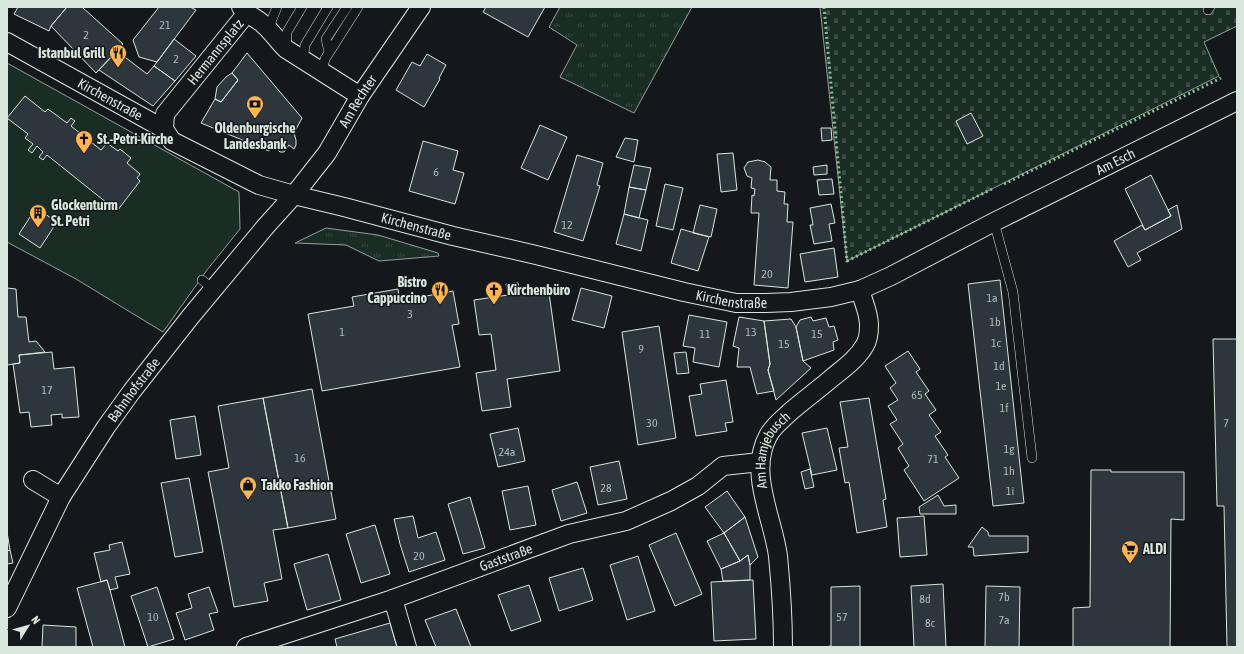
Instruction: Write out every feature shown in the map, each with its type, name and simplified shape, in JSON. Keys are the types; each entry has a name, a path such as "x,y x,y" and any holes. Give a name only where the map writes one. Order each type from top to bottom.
{"street":[{"name":"Am Rechter","path":"294,195 327,153 360,96 421,7"},
{"name":"Hermannsplatz","path":"164,129 165,114 244,10 273,33 277,41 286,49 360,96"},
{"name":"Kirchenstraße","path":"7,42 164,129 172,141 259,185 294,195 344,206 453,236 536,255 677,291 736,303 791,302 860,290"},
{"name":"Am Esch","path":"860,290 891,276 994,222 1237,101"},
{"name":"Bahnhofstraße","path":"7,608 62,497 106,427 160,355 208,285 294,195"},
{"name":"Am Hamjebusch","path":"783,647 782,605 777,555 760,477 760,462 764,442 768,434 778,422 850,363 866,344 869,324 865,304 860,290"},
{"name":"Gaststraße","path":"246,647 394,599 569,534 626,521 671,501 698,486 723,466 760,462"},
{"path":"33,480 62,497"},
{"path":"394,599 407,647"}],"lane":[{"path":"273,33 271,22 277,7"},
{"path":"286,49 287,32 302,7"},
{"path":"303,61 305,45 328,7"},
{"path":"329,52 326,39 347,7"},
{"path":"322,71 325,59 358,7"},
{"path":"994,222 1013,292 1032,458"}],"green space":[{"path":"560,7 692,7 634,113 560,77 577,45 549,27"},
{"path":"820,7 1237,7 1237,26 1204,42 1219,76 847,261"},
{"path":"7,63 239,192 240,229 207,270 163,332 76,279 7,242"},
{"path":"326,228 378,235 438,253 439,256 379,261 346,245 295,243"}],"building":[{"path":"18,7 67,7 51,26 49,31 14,14"},
{"path":"67,7 82,7 123,44 96,73 51,26"},
{"path":"159,7 190,7 196,10 157,62 139,57 133,40"},
{"path":"486,7 545,7 528,37 483,12"},
{"path":"174,39 196,56 175,81 154,66"},
{"path":"117,51 147,74 154,66 175,81 153,106 99,70"},
{"path":"247,53 302,118 294,133 296,145 294,149 289,145 284,152 280,152 273,143 269,151 201,123 215,99 221,102 238,80 232,73"},
{"path":"427,54 446,65 424,107 396,90 412,62 420,66"},
{"path":"232,73 238,80 221,102 215,99 217,87"},
{"name":"St.-Petri-Kirche","path":"25,96 45,112 48,109 67,123 71,118 75,121 71,126 101,150 107,143 118,151 120,149 131,158 127,163 140,174 137,178 140,181 117,211 47,155 43,160 39,157 43,152 37,146 32,153 28,150 33,144 25,138 28,134 7,118"},
{"path":"971,113 983,136 967,144 956,121"},
{"path":"540,125 567,137 548,180 521,168"},
{"path":"821,128 831,128 832,140 822,141"},
{"path":"625,138 638,140 634,162 616,157"},
{"path":"423,141 458,151 453,170 464,173 455,204 409,191"},
{"path":"733,153 737,190 721,192 717,154"},
{"path":"577,155 603,163 597,185 600,186 583,241 554,232"},
{"path":"758,160 765,162 771,167 770,180 777,180 777,191 785,192 784,204 788,204 787,222 793,222 788,288 754,285 759,213 751,213 752,195 754,196 755,189 751,188 752,178 747,176 744,168 748,162"},
{"path":"634,165 651,168 646,190 629,187"},
{"path":"827,165 827,174 814,175 813,167"},
{"path":"1151,175 1171,216 1145,230 1125,189"},
{"path":"832,179 834,194 819,195 817,180"},
{"path":"665,184 683,188 673,230 656,226"},
{"path":"629,187 646,190 639,218 624,214"},
{"path":"831,204 835,223 829,224 832,241 814,244 810,225 813,225 810,208"},
{"path":"700,205 717,209 711,237 693,233"},
{"path":"1177,205 1182,229 1137,253 1141,260 1128,267 1114,241 1142,225 1145,230 1171,216 1168,210"},
{"name":"Glockenturm St. Petri","path":"36,208 57,222 40,248 19,234"},
{"path":"624,214 648,220 641,251 616,244"},
{"path":"681,229 709,237 698,271 671,263"},
{"path":"834,248 838,277 805,282 800,254"},
{"path":"1000,280 1024,503 993,506 968,284"},
{"path":"518,283 519,289 528,287 529,293 539,292 539,295 549,293 560,371 507,379 511,407 482,411 476,373 496,370 491,334 479,335 474,300 508,295 506,284"},
{"path":"7,288 16,289 18,317 26,317 29,342 36,341 45,352 19,355 20,363 7,365"},
{"path":"581,288 612,296 604,328 572,320"},
{"path":"398,289 400,301 453,291 459,324 452,325 460,367 322,391 308,314 354,306 352,297"},
{"path":"689,315 727,322 719,367 693,362 695,348 683,346"},
{"path":"739,317 764,321 770,364 768,370 774,391 757,394 750,367 737,367 739,348 733,346"},
{"path":"811,317 813,321 826,318 829,327 834,326 838,340 833,342 834,350 803,361 796,327 800,320"},
{"path":"791,319 796,327 803,361 811,368 776,400 768,370 770,364 764,321"},
{"path":"659,326 676,438 638,445 622,332"},
{"path":"1213,339 1237,339 1237,647 1227,647 1224,506 1217,506"},
{"path":"908,351 920,369 916,372 929,391 925,394 936,410 929,415 941,432 935,436 948,455 945,457 959,478 924,501 904,470 909,466 898,448 903,444 890,424 897,420 888,406 898,400 890,388 896,383 885,366"},
{"path":"52,352 54,369 74,367 79,417 62,418 62,414 51,415 52,425 31,427 29,412 20,413 13,364 20,363 19,355"},
{"path":"686,352 689,373 677,374 674,353"},
{"path":"726,380 733,422 725,423 727,431 696,436 689,396 702,394 700,384"},
{"path":"312,389 336,519 288,528 263,398"},
{"name":"Takko Fashion","path":"263,398 288,528 273,530 282,579 264,583 268,601 234,607 208,472 229,468 218,406"},
{"path":"869,398 886,499 883,500 887,527 857,533 849,482 845,483 839,448 848,447 840,402"},
{"path":"195,416 201,455 176,459 170,420"},
{"path":"518,428 525,461 498,467 490,434"},
{"path":"827,428 837,470 812,475 802,433"},
{"path":"619,461 627,499 598,505 590,467"},
{"path":"810,469 814,487 805,489 801,472"},
{"name":"ALDI","path":"1091,470 1111,470 1111,472 1184,472 1184,520 1171,519 1170,647 1073,647 1073,608 1090,607"},
{"path":"189,478 203,552 175,557 161,483"},
{"path":"577,482 587,513 561,521 552,490"},
{"path":"528,486 536,525 510,530 502,491"},
{"path":"727,491 745,517 724,533 705,507"},
{"path":"938,495 944,506 956,505 956,514 920,514 919,507"},
{"path":"470,497 485,548 463,554 448,504"},
{"path":"413,516 418,538 436,532 445,560 409,572 394,519"},
{"path":"924,516 927,555 900,557 897,518"},
{"path":"745,517 758,557 750,565 748,555 740,561 724,533"},
{"path":"375,525 390,574 361,583 346,534"},
{"path":"982,527 988,532 989,536 1028,536 1028,552 974,556 973,547 968,547"},
{"path":"7,532 10,550 7,551"},
{"path":"676,533 702,594 675,606 649,545"},
{"path":"724,533 740,561 721,569 707,541"},
{"path":"122,542 130,574 115,577 118,588 110,590 107,580 101,582 94,553 110,550 109,545"},
{"path":"10,550 13,563 7,564 7,551"},
{"path":"328,554 341,600 307,610 294,564"},
{"path":"748,555 750,580 723,581 721,569 740,561"},
{"path":"638,556 655,611 627,620 610,565"},
{"path":"583,568 593,600 559,611 549,578"},
{"path":"107,580 125,647 93,647 77,588"},
{"path":"753,580 756,639 714,641 711,582"},
{"path":"943,584 946,647 914,647 911,586"},
{"path":"529,585 541,621 511,631 498,595"},
{"path":"860,586 860,647 823,647 831,646 831,587"},
{"path":"986,586 1020,587 1019,647 985,647"},
{"path":"157,587 174,639 148,647 131,596"},
{"path":"209,587 218,612 209,614 214,630 185,640 176,613 192,608 188,594"},
{"path":"456,609 471,647 436,647 425,620"},
{"path":"390,623 397,647 337,647 335,639"},
{"path":"43,625 76,627 76,647 42,647"}],"hedge":[{"path":"824,7 847,261 992,189"},
{"path":"1004,184 1221,78"}],"place":[{"name":"Istanbul Grill","path":"118,68"},
{"name":"Oldenburgische Landesbank","path":"255,119"},
{"name":"St.-Petri-Kirche","path":"84,154"},
{"name":"Glockenturm St. Petri","path":"38,228"},
{"name":"Bistro Cappuccino","path":"440,305"},
{"name":"Kirchenbüro","path":"494,305"},
{"name":"Takko Fashion","path":"248,500"},
{"name":"ALDI","path":"1130,564"}]}
